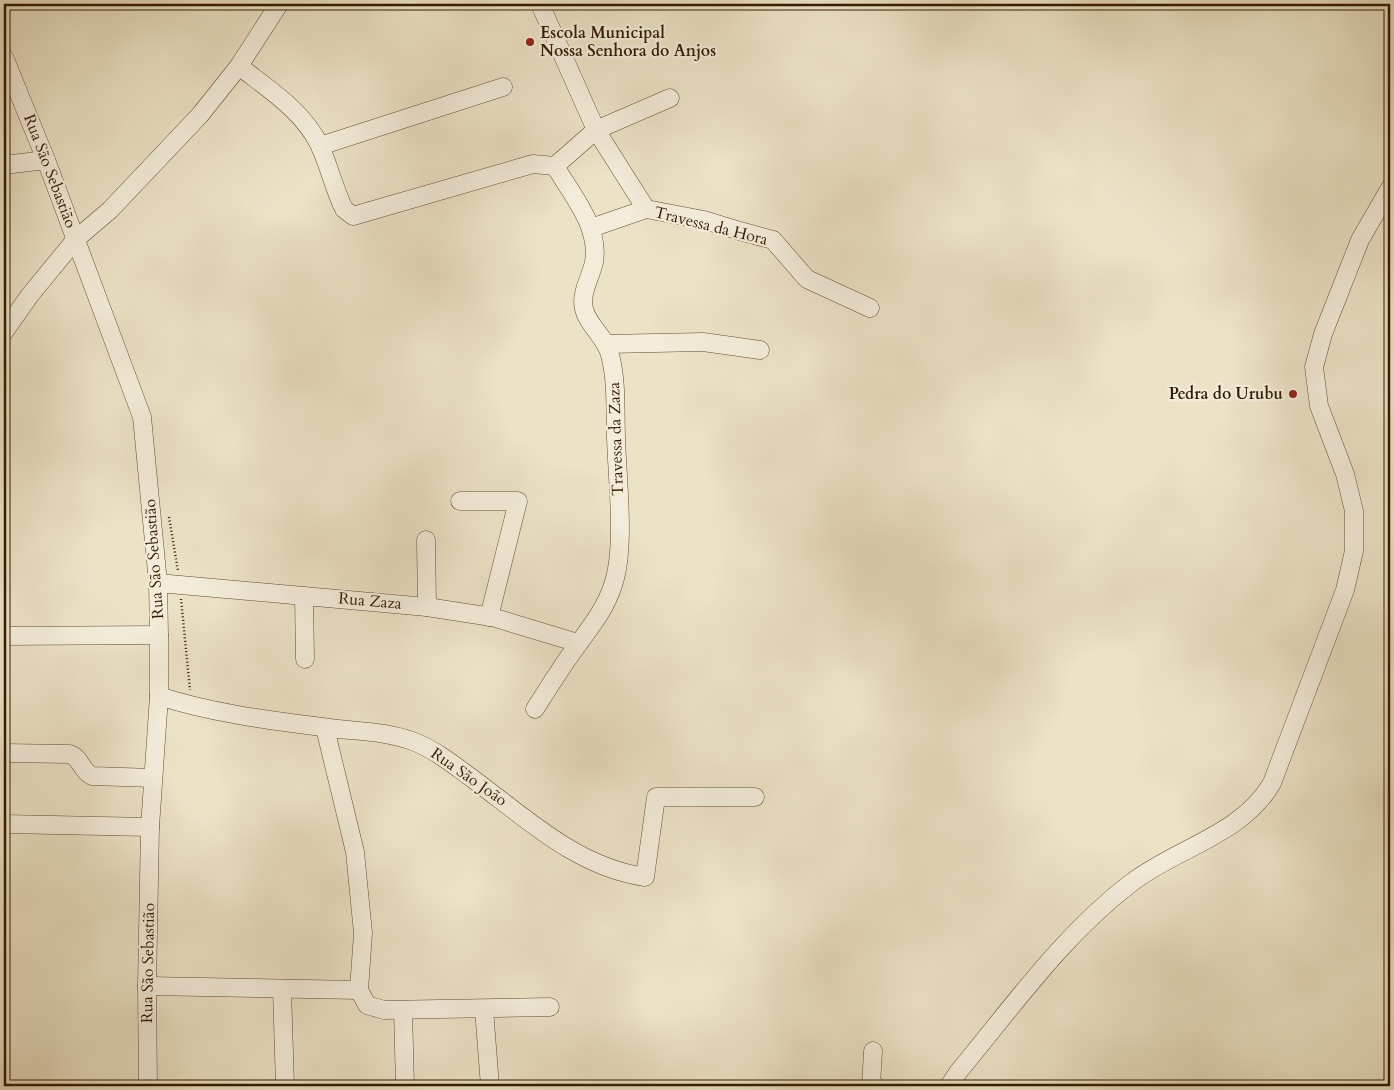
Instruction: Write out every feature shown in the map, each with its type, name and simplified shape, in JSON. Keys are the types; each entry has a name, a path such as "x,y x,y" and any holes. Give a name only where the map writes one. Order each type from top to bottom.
{"street":[{"path":"4,332 11,313 76,239 110,210 200,115 239,66 279,4"},
{"path":"540,4 596,130 646,209"},
{"name":"Rua São Sebastião","path":"4,57 46,160 142,418 158,583 159,635 159,696 150,827 147,986 148,1086"},
{"path":"239,66 298,114 320,146 346,212 353,216 533,164 555,166 596,130 670,98"},
{"path":"320,146 503,87"},
{"path":"4,166 46,160"},
{"name":"Travessa da Zaza","path":"535,709 578,643 598,618 613,585 618,553 615,396 611,360 607,344 586,314 583,304 594,258 591,228 555,166"},
{"path":"950,1086 959,1071 1074,932 1131,882 1243,817 1263,797 1272,783 1345,590 1354,551 1354,511 1345,474 1320,406 1314,368 1323,334 1360,240 1390,188"},
{"name":"Travessa da Hora","path":"591,228 646,209 704,220 773,240 808,279 870,308"},
{"path":"607,344 703,342 760,350"},
{"path":"460,500 518,501 489,617"},
{"path":"426,540 427,607"},
{"name":"Rua Zaza","path":"158,583 427,607 489,617 578,643"},
{"path":"304,596 305,659"},
{"path":"4,636 159,635"},
{"name":"Rua São João","path":"159,696 191,707 324,728 362,729 390,734 431,750 572,852 614,871 645,877 656,797 755,797"},
{"path":"324,728 355,852 363,933 359,990 363,1001 370,1007 403,1010 550,1007"},
{"path":"4,753 75,756 85,772 92,776 153,778"},
{"path":"4,824 150,827"},
{"path":"147,986 359,990"},
{"path":"282,989 285,1086"},
{"path":"484,1008 490,1086"},
{"path":"403,1010 405,1086"},
{"path":"873,1051 871,1085 876,1086"}],"place":[{"name":"Escola Municipal Nossa Senhora do Anjos","path":"530,42"},
{"name":"Pedra do Urubu","path":"1293,394"}]}
